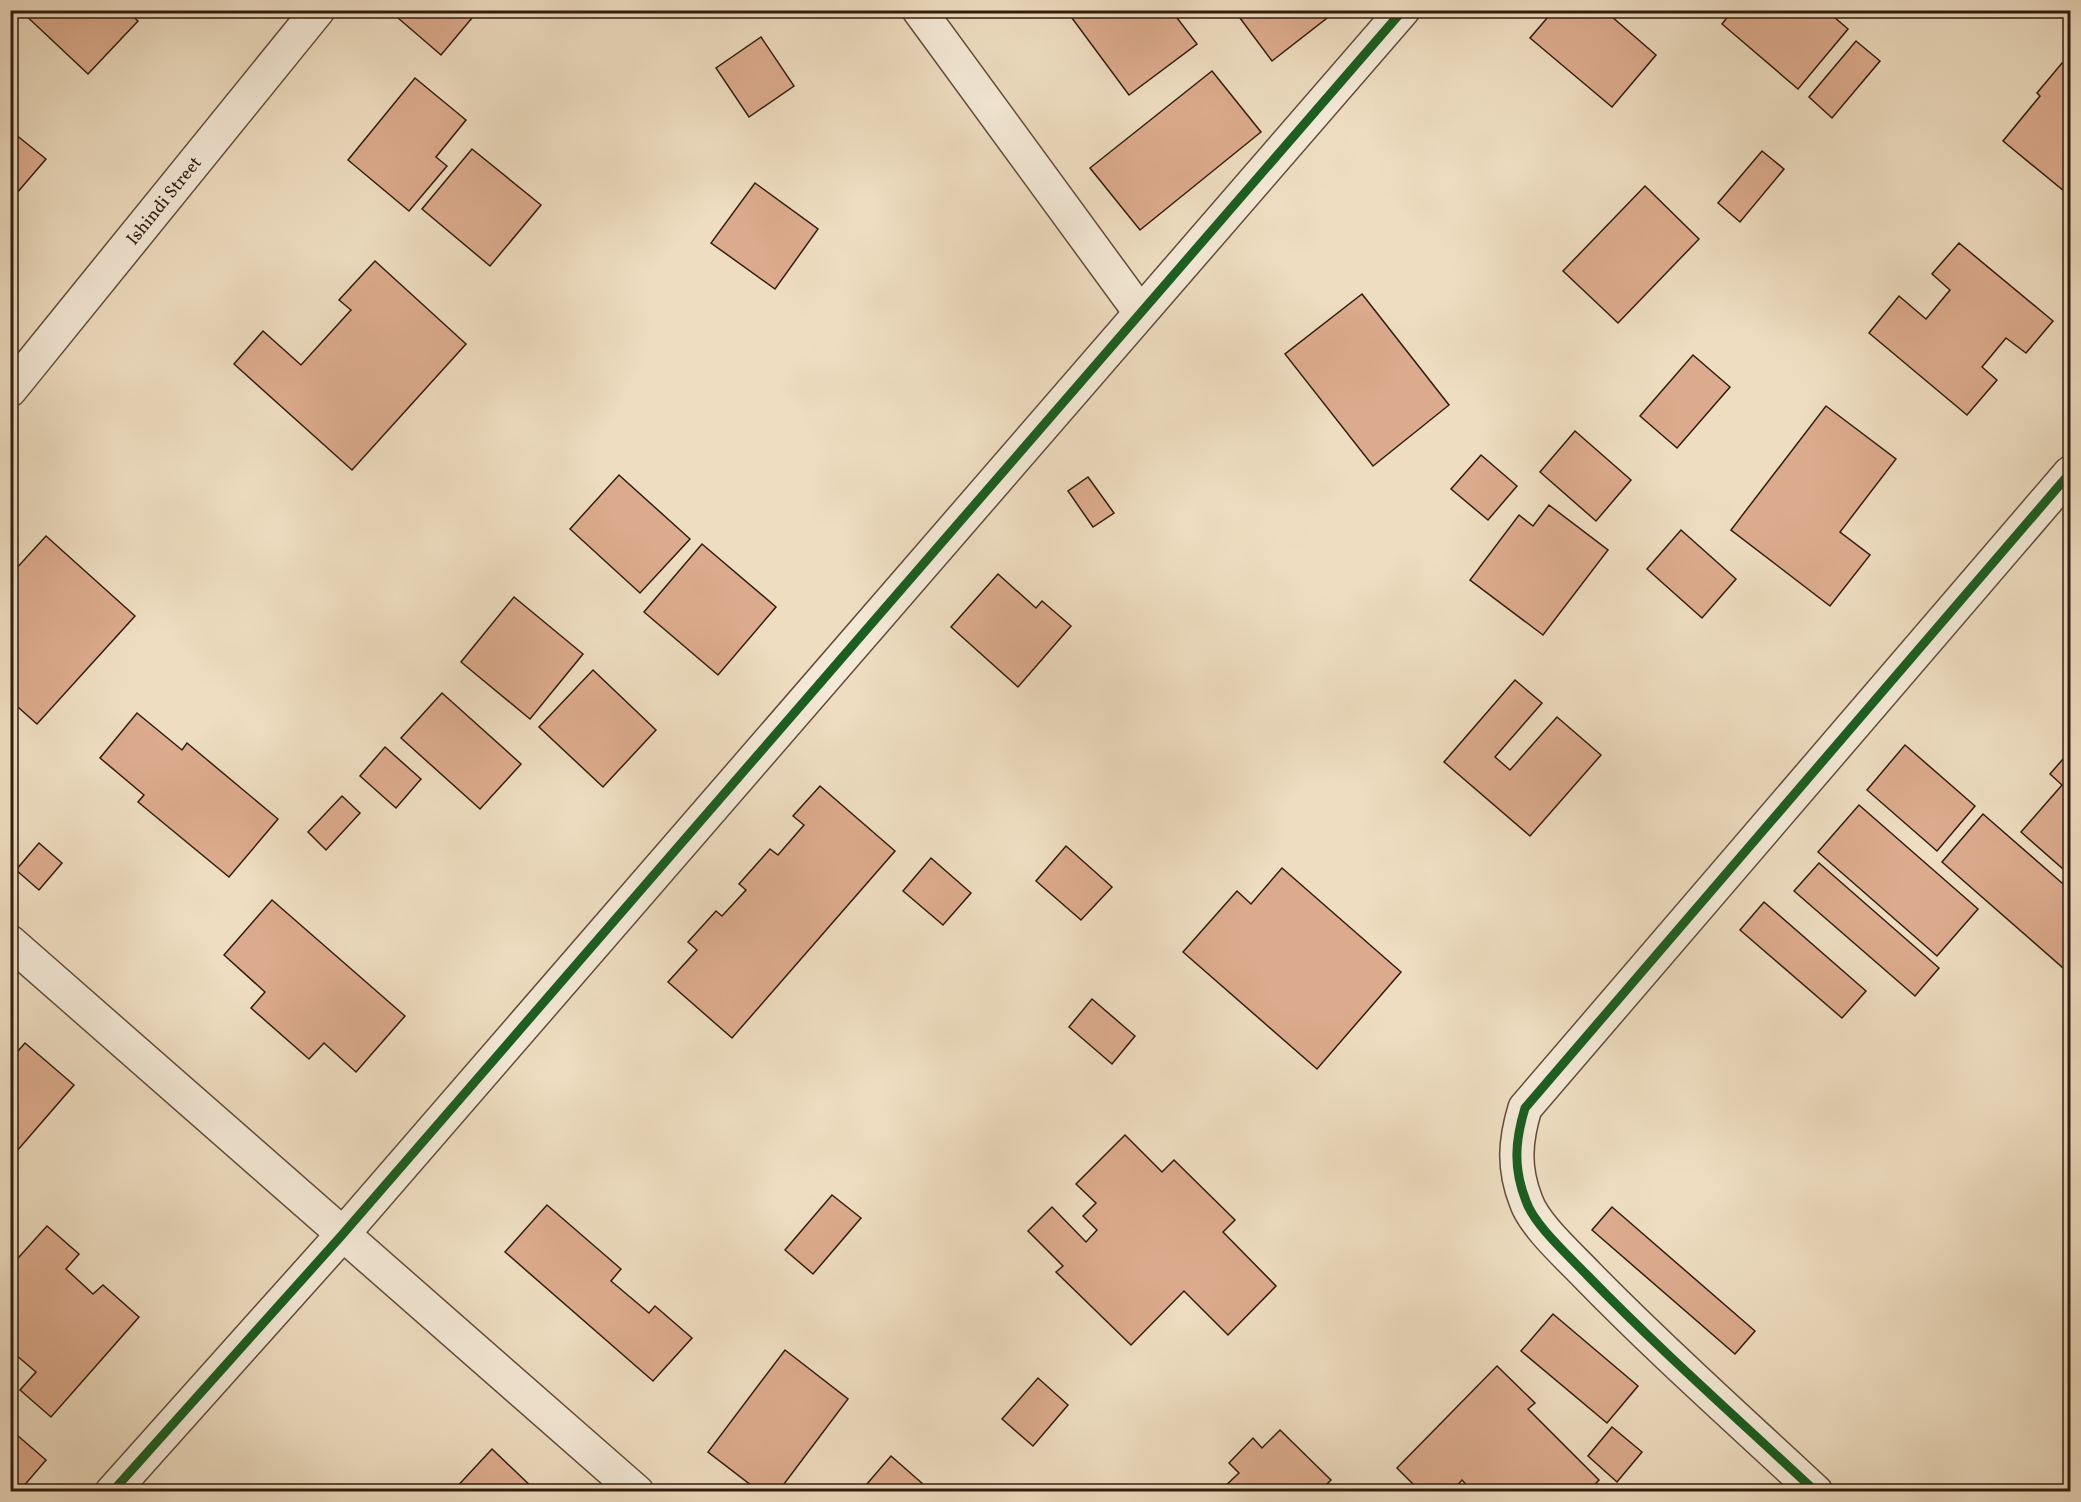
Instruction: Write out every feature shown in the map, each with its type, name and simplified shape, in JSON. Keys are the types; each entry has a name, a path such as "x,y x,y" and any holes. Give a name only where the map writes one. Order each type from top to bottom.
{"street":[{"name":"Ishindi Street","path":"10,390 318,10"},
{"path":"919,10 1140,312"},
{"path":"112,1491 342,1235 1403,10"},
{"path":"1816,1491 1606,1294 1551,1238 1526,1204 1517,1173 1517,1135 1525,1108 2070,472"},
{"path":"10,942 637,1491"}],"building":[{"path":"20,10 126,10 138,21 88,74"},
{"path":"404,10 475,10 477,12 441,55 398,18"},
{"path":"1066,10 1171,10 1197,44 1129,95"},
{"path":"1234,10 1321,10 1327,18 1272,61"},
{"path":"1554,10 1604,10 1656,55 1612,107 1530,38"},
{"path":"1733,10 1826,10 1848,29 1798,89 1722,24"},
{"path":"761,37 794,86 749,117 716,68"},
{"path":"1856,41 1880,61 1832,118 1809,97"},
{"path":"2062,63 2070,70 2070,196 2003,141 2040,96 2037,93"},
{"path":"1212,71 1261,132 1140,230 1090,168"},
{"path":"415,78 466,120 436,157 447,166 409,211 348,160"},
{"path":"10,130 46,159 10,201"},
{"path":"472,149 541,205 490,266 422,209"},
{"path":"1762,151 1784,169 1740,222 1718,203"},
{"path":"755,183 818,229 775,289 711,243"},
{"path":"1645,186 1699,239 1618,323 1563,271"},
{"path":"1959,243 2053,321 2026,353 2006,338 1982,367 1997,380 1967,415 1869,333 1899,296 1926,319 1950,290 1932,274"},
{"path":"375,261 466,344 352,470 234,364 263,331 301,365 351,310 339,300"},
{"path":"1362,294 1449,405 1373,466 1285,354"},
{"path":"1693,355 1730,387 1677,448 1640,416"},
{"path":"1826,406 1896,459 1840,532 1870,555 1830,606 1731,530"},
{"path":"1575,431 1631,480 1596,521 1540,472"},
{"path":"1481,455 1517,486 1488,520 1451,489"},
{"path":"619,475 690,539 640,593 570,529"},
{"path":"1088,477 1114,513 1093,527 1068,491"},
{"path":"1549,505 1608,550 1543,635 1470,580 1519,515 1533,526"},
{"path":"1681,530 1736,579 1702,618 1647,569"},
{"path":"46,536 135,616 37,724 10,700 10,567 14,571"},
{"path":"702,544 776,607 718,675 644,612"},
{"path":"998,574 1036,608 1042,601 1071,626 1018,687 951,627"},
{"path":"514,597 583,654 530,719 461,662"},
{"path":"593,670 656,730 603,787 539,727"},
{"path":"1515,680 1542,703 1495,757 1510,770 1557,717 1601,755 1530,836 1444,762"},
{"path":"442,693 521,764 480,809 401,738"},
{"path":"137,713 182,750 187,743 278,819 229,877 138,802 144,795 100,758"},
{"path":"1905,745 1975,806 1937,851 1867,790"},
{"path":"385,747 421,779 396,808 360,776"},
{"path":"2069,752 2070,875 2021,832 2062,785 2050,774"},
{"path":"820,786 895,851 732,1038 668,982 697,950 688,942 716,911 722,916 746,890 739,884 770,849 778,855 804,825 793,816"},
{"path":"342,796 360,813 326,850 308,832"},
{"path":"1859,805 1978,909 1937,956 1818,852"},
{"path":"1983,814 2070,890 2070,974 1942,862"},
{"path":"39,843 62,863 39,890 16,870"},
{"path":"1066,846 1112,887 1081,920 1036,881"},
{"path":"931,858 971,893 943,925 903,891"},
{"path":"1819,863 1939,968 1915,996 1794,891"},
{"path":"1282,868 1401,972 1317,1069 1183,952 1237,891 1251,904"},
{"path":"272,900 405,1016 356,1072 324,1043 309,1059 251,1008 265,992 224,955"},
{"path":"1764,902 1866,991 1842,1018 1740,930"},
{"path":"1092,999 1135,1036 1112,1064 1069,1027"},
{"path":"25,1043 74,1085 10,1159 10,1060"},
{"path":"1125,1135 1162,1172 1174,1160 1235,1220 1223,1232 1276,1286 1228,1335 1184,1291 1131,1345 1056,1272 1063,1266 1028,1231 1052,1207 1086,1242 1097,1230 1083,1216 1096,1203 1076,1184"},
{"path":"832,1195 861,1218 813,1274 785,1250"},
{"path":"547,1205 621,1269 611,1281 649,1313 655,1306 692,1338 653,1381 505,1252"},
{"path":"1612,1207 1755,1331 1735,1354 1592,1230"},
{"path":"47,1226 79,1254 66,1269 93,1294 103,1285 139,1317 51,1417 20,1390 36,1372 10,1350 10,1267"},
{"path":"1553,1314 1638,1386 1607,1423 1521,1351"},
{"path":"785,1350 848,1399 778,1492 760,1492 708,1452"},
{"path":"1497,1366 1535,1403 1528,1409 1599,1480 1588,1492 1473,1492 1462,1480 1451,1492 1421,1492 1397,1468"},
{"path":"1038,1378 1068,1405 1033,1446 1002,1419"},
{"path":"1612,1427 1642,1452 1617,1482 1588,1456"},
{"path":"10,1429 46,1460 22,1488 10,1478"},
{"path":"1280,1430 1331,1480 1319,1492 1222,1492 1221,1490 1239,1473 1229,1463 1253,1438 1262,1448"},
{"path":"492,1449 537,1492 452,1492"},
{"path":"891,1456 932,1492 860,1492"}],"cycle path":[{"path":"112,1492 342,1235 1403,10"},
{"path":"1816,1492 1643,1330 1562,1250 1536,1220 1526,1201 1517,1166 1517,1143 1522,1120 1525,1108 2070,473"}]}
